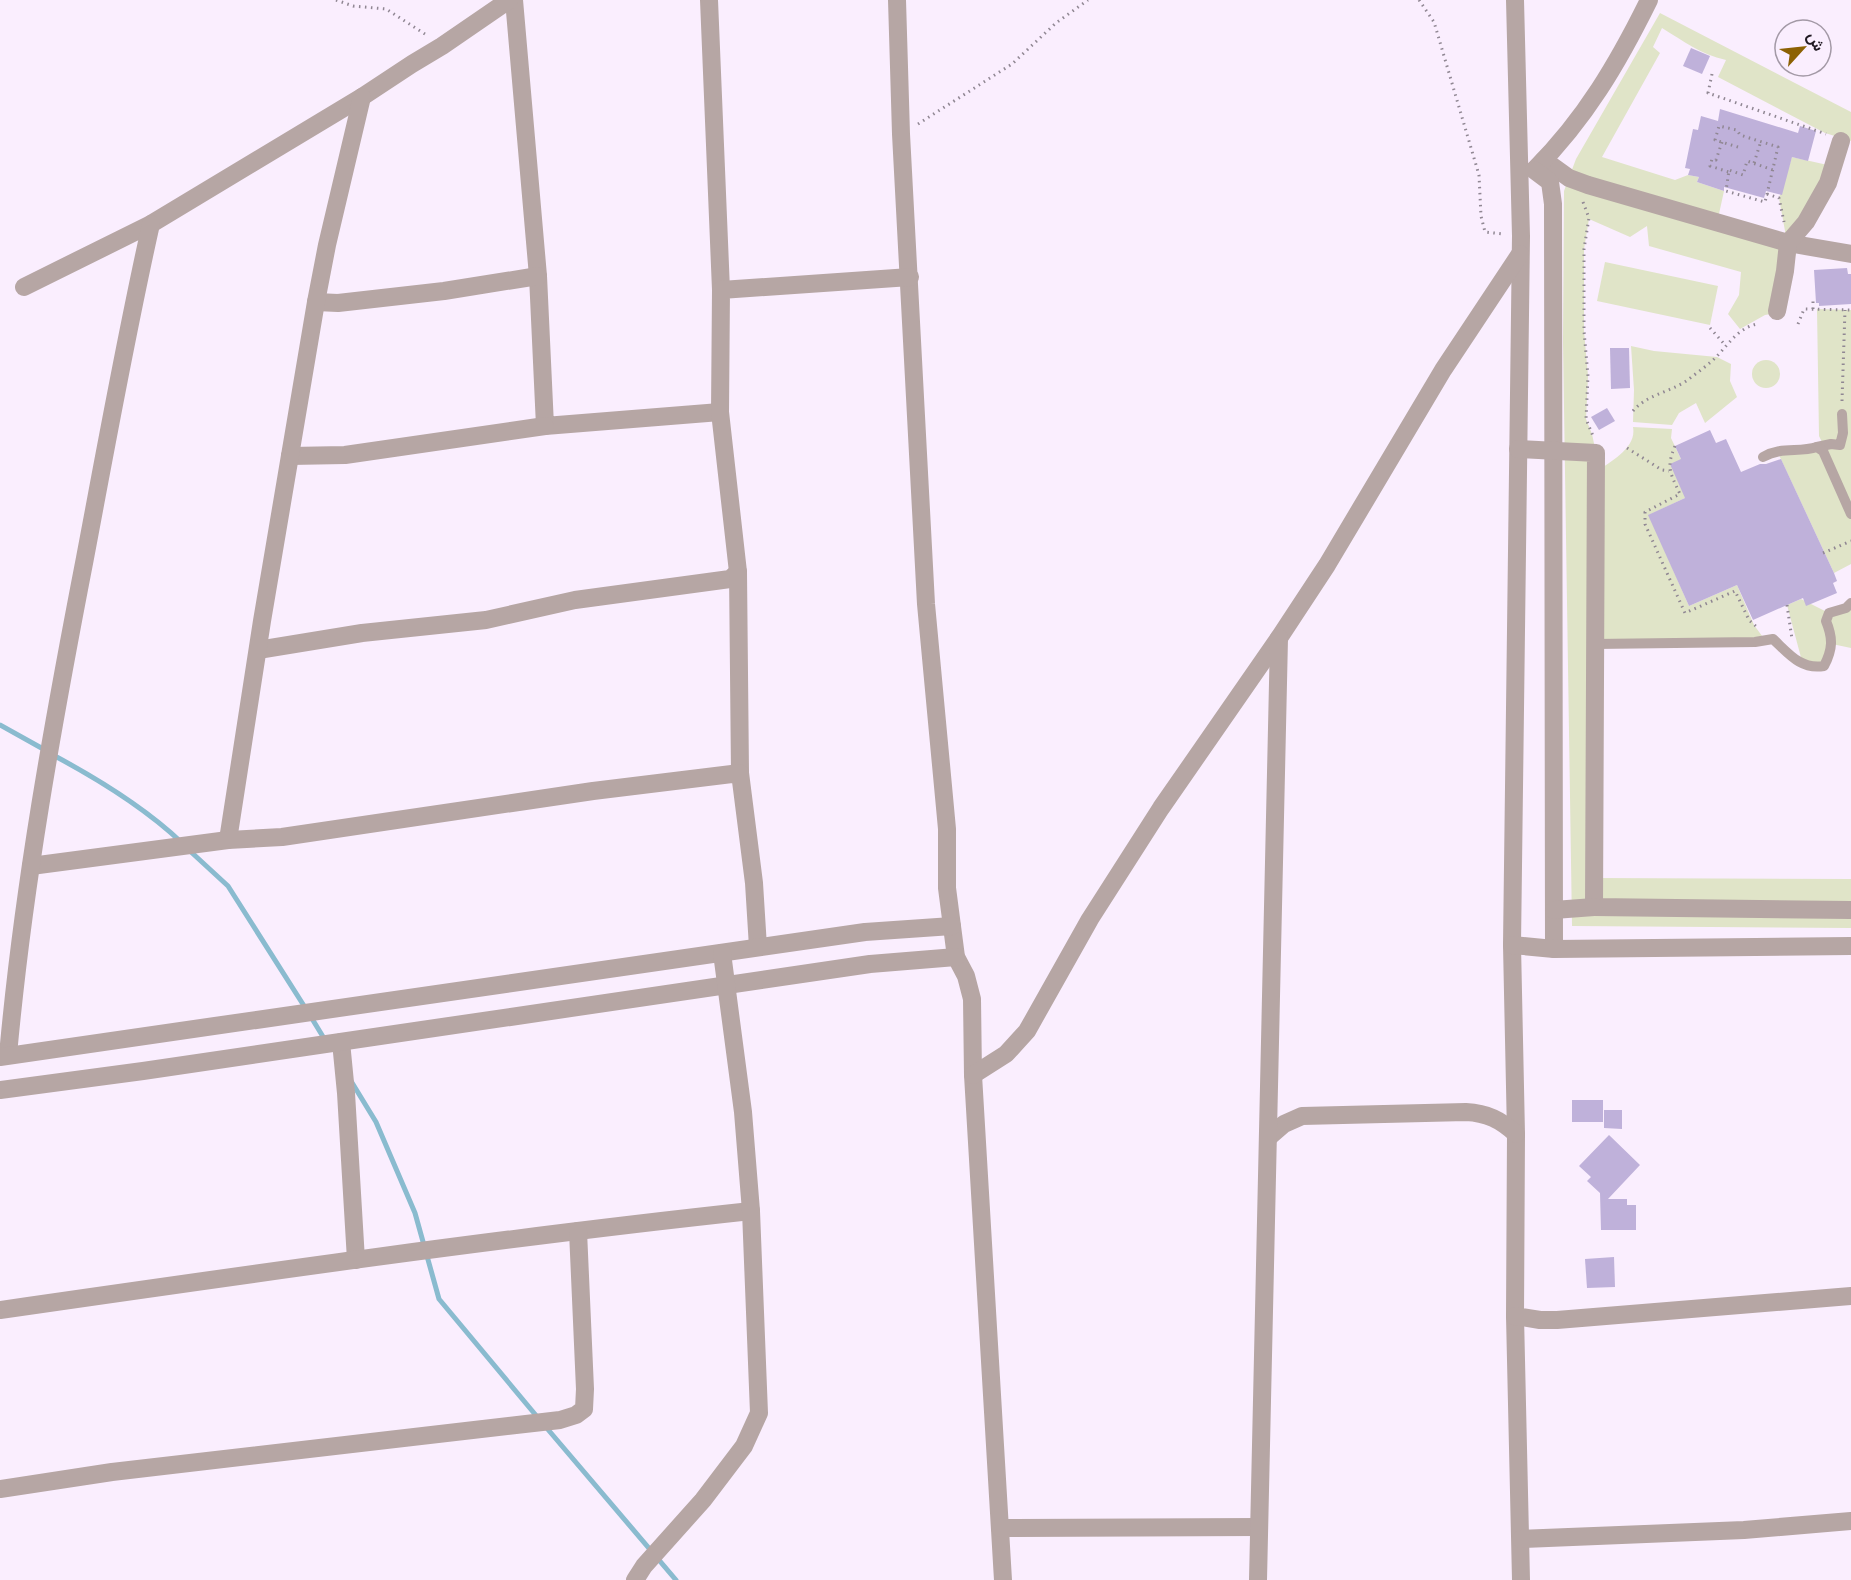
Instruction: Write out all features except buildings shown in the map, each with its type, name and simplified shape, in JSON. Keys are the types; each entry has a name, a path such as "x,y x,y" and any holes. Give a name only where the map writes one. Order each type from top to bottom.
{"street":[{"path":"24,287 151,224 362,97 509,0"},
{"path":"514,0 538,276 545,426"},
{"path":"709,0 721,290 720,412 738,572 740,773 754,883 758,947"},
{"path":"897,0 901,134 926,604 947,829 947,888 956,957 966,976 972,999 974,1074 1003,1580"},
{"path":"1515,0 1520,245 1512,945 1516,1134 1515,1316 1521,1580"},
{"path":"1519,185 1576,125 1612,72 1649,0"},
{"path":"228,840 316,302 362,97"},
{"path":"1777,311 1788,243 1806,222 1828,183 1841,141"},
{"path":"1539,165 1588,185 1788,243 1851,254"},
{"path":"1539,165 1550,182 1553,204 1554,948"},
{"path":"151,224 133,305 52,729 4,1056 865,932 952,926"},
{"path":"974,1074 1006,1054 1027,1031 1090,919 1149,826 1328,565 1520,245"},
{"path":"316,302 338,303 385,298 538,276"},
{"path":"721,290 910,277"},
{"path":"290,456 375,451 545,426 720,412"},
{"path":"1518,449 1596,453 1594,907"},
{"path":"258,650 374,631 486,621 575,600 730,579 738,572"},
{"path":"1258,1580 1279,638"},
{"path":"31,866 228,840 293,835 592,791 740,773"},
{"path":"1554,910 1594,907 1851,910"},
{"path":"1512,945 1554,948 1851,946"},
{"path":"635,1580 644,1566 703,1500 744,1446 759,1413 751,1211 743,1112 722,953"},
{"path":"0,1090 870,964 956,957"},
{"path":"341,1042 356,1260"},
{"path":"1270,1089 1283,1106 1302,1116"},
{"path":"1269,1137 1284,1124 1302,1116 1480,1113 1506,1124 1516,1134"},
{"path":"0,1310 212,1278 472,1243 751,1211"},
{"path":"0,1489 112,1472 560,1420 576,1415 584,1409 585,1389 578,1231"},
{"path":"1515,1316 1557,1320 1851,1296"},
{"path":"1521,1539 1744,1530 1851,1521"},
{"path":"1000,1528 1259,1527"}],"lane":[{"path":"1763,457 1780,450 1809,450 1831,444 1840,445 1843,433 1842,414"},
{"path":"1818,447 1823,451 1851,514"},
{"path":"1595,644 1755,642 1773,639 1803,665 1813,668 1824,666 1830,655 1832,635 1826,621 1829,613 1846,608 1851,603"}],"path":[{"path":"336,0 353,6 386,9 442,46"},
{"path":"901,134 1012,64 1056,23 1088,0"},
{"path":"1419,0 1434,22 1479,175 1481,216 1485,232 1520,245"},
{"path":"1712,74 1708,93 1841,141"},
{"path":"1729,172 1726,191 1765,202 1778,147 1740,135 1737,130 1719,126 1715,140 1738,147"},
{"path":"1754,163 1761,141"},
{"path":"1722,142 1716,160 1712,159 1710,166 1743,175 1747,161 1773,170"},
{"path":"1588,185 1583,196 1589,218 1584,249 1584,331 1588,376 1586,419 1596,453"},
{"path":"1767,194 1779,198 1788,243"},
{"path":"1813,297 1813,307"},
{"path":"1798,324 1803,309 1819,304"},
{"path":"1813,307 1851,310"},
{"path":"1842,414 1845,310"},
{"path":"1633,411 1640,403 1675,388 1717,357 1734,336 1757,324"},
{"path":"1710,328 1726,346"},
{"path":"1674,446 1669,459 1669,471 1680,494 1645,512 1645,524 1685,613 1735,591 1749,620 1773,639 1792,648 1787,605"},
{"path":"1627,448 1662,470 1669,471"},
{"path":"1823,553 1851,541"}],"green space":[{"path":"1660,13 1773,72 1773,78 1785,78 1851,112 1851,141 1825,133 1718,77 1726,60 1700,51 1662,28 1653,47 1660,53 1602,157 1675,180 1688,175 1699,177 1697,182 1724,191 1717,223 1787,242 1779,198 1792,157 1832,166 1806,222 1777,313 1765,315 1740,329 1728,314 1739,295 1741,272 1649,246 1647,226 1630,237 1589,219 1584,249 1584,331 1588,376 1586,419 1596,453 1596,472 1627,448 1633,435 1633,427 1672,429 1671,438 1681,459 1685,498 1649,515 1689,606 1737,585 1754,625 1765,640 1595,644 1594,878 1851,879 1851,928 1572,926 1563,342 1564,191 1576,159"},
{"path":"1605,262 1718,286 1710,325 1597,301"},
{"path":"1817,309 1851,310 1851,564 1834,573 1779,455 1824,446 1819,436"},
{"path":"1631,346 1654,351 1717,357 1731,364 1730,381 1737,397 1705,423 1696,403 1679,413 1672,425 1633,422 1634,390"},
{"path":"1766,360 1776,364 1780,374 1776,384 1766,388 1756,384 1752,374 1756,364"},
{"path":"1801,599 1829,613 1851,603 1851,648 1832,644 1824,666 1803,665 1787,605"}],"waterway":[{"path":"0,725 45,750"},
{"path":"53,755 120,794 181,842"},
{"path":"190,851 228,886 306,1009"},
{"path":"311,1017 325,1040"},
{"path":"351,1081 376,1122 415,1213 439,1299 539,1419"},
{"path":"545,1426 676,1580"}]}
